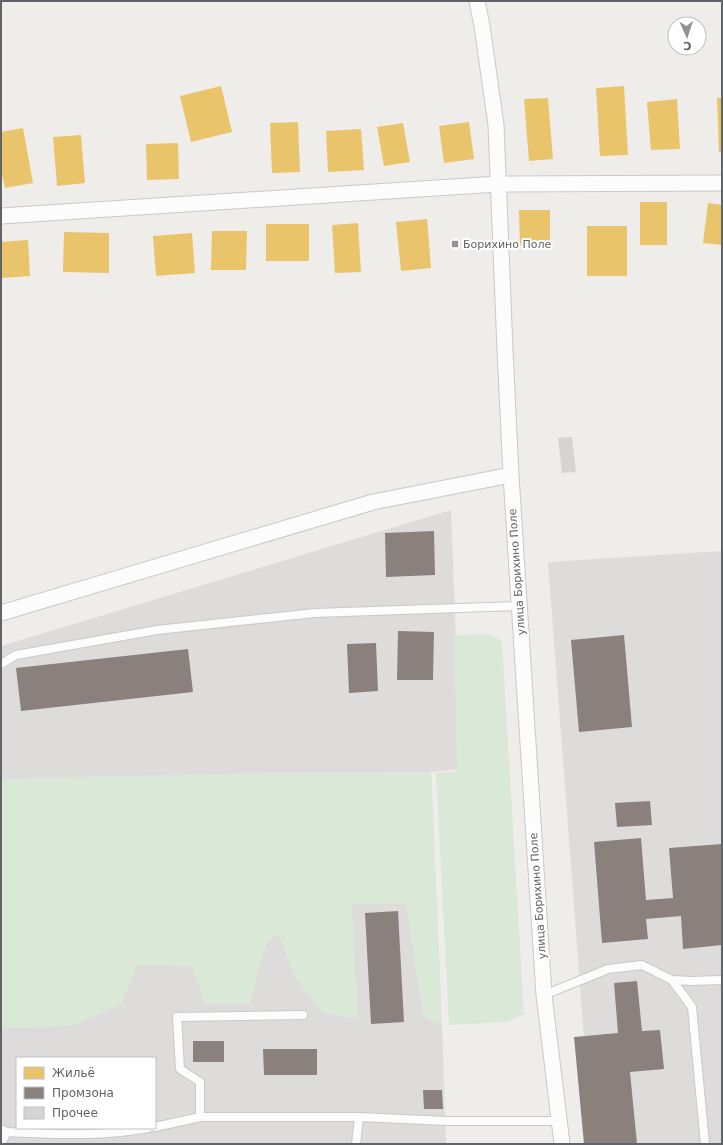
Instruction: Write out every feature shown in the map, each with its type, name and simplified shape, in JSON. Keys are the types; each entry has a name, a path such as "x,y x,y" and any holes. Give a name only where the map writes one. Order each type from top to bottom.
{"street":[{"name":"улица Борихино Поле","path":"477,1 496,125 511,475 544,995 562,1144"},
{"path":"1,216 498,184 722,183"},
{"path":"1,614 373,502 511,475"}],"lane":[{"path":"1,664 16,655 157,630 315,613 520,606"},
{"path":"544,995 608,969 642,965 672,980 722,980"},
{"path":"672,980 692,1008 706,1144"},
{"path":"200,1117 200,1082 180,1069 177,1017 302,1015"},
{"path":"156,1126 200,1117 359,1117 446,1121 560,1121"},
{"path":"356,1144 359,1117"},
{"path":"1,1144 4,1130 67,1134 126,1132 142,1129"}],"shaded area":[{"path":"451,510 461,769 431,772 446,1144 1,1144 1,646"},
{"path":"722,551 722,1144 592,1144 548,562"}],"green space":[{"path":"489,634 502,641 524,1014 507,1022 449,1025 436,773 457,771 454,635"},
{"path":"431,772 442,1025 423,1017 406,903 352,904 358,1019 323,1013 295,977 278,933 266,944 250,1004 205,1004 192,966 137,965 122,1003 73,1026 1,1028 1,779 260,773"}],"building: Жильё":[{"path":"221,86 232,132 191,142 180,96"},
{"path":"624,86 628,155 600,156 596,88"},
{"path":"548,98 553,159 529,161 524,99"},
{"path":"717,98 722,98 722,152 719,152"},
{"path":"677,99 680,149 651,150 647,102"},
{"path":"298,122 300,172 272,173 270,123"},
{"path":"469,122 474,159 444,163 439,126"},
{"path":"403,123 410,162 384,166 377,127"},
{"path":"23,128 33,183 5,188 1,169 1,132"},
{"path":"361,129 364,170 328,172 326,131"},
{"path":"81,135 85,183 57,186 53,137"},
{"path":"178,143 179,179 147,180 146,144"},
{"path":"640,202 667,202 667,245 640,245"},
{"path":"708,203 722,205 722,245 703,243"},
{"path":"519,210 550,210 550,246 520,246"},
{"path":"427,219 431,268 401,271 396,222"},
{"path":"358,223 361,272 335,273 332,225"},
{"path":"266,224 309,224 309,261 266,261"},
{"path":"587,226 627,226 627,276 587,276"},
{"path":"212,231 247,231 246,270 211,270"},
{"path":"64,232 109,233 109,273 63,272"},
{"path":"192,233 195,273 156,276 153,236"},
{"path":"28,240 30,276 1,278 1,242"}],"building: Промзона":[{"path":"434,531 435,575 386,577 385,533"},
{"path":"398,631 434,632 433,680 397,680"},
{"path":"624,635 632,727 579,732 571,640"},
{"path":"376,643 378,691 349,693 347,644"},
{"path":"188,649 193,692 21,711 16,668"},
{"path":"650,801 652,825 617,827 615,803"},
{"path":"641,838 646,900 673,898 669,848 722,844 722,945 683,949 681,916 646,919 648,939 602,943 594,842"},
{"path":"398,911 404,1022 371,1024 365,913"},
{"path":"637,981 642,1031 660,1030 664,1069 630,1072 637,1144 584,1144 574,1037 618,1033 614,983"},
{"path":"193,1041 224,1041 224,1062 193,1062"},
{"path":"263,1049 317,1049 317,1075 264,1075"},
{"path":"423,1090 442,1090 443,1109 424,1109"}],"building: Прочее":[{"path":"572,437 576,472 562,473 558,438"}],"place":[{"name":"Борихино Поле","path":"455,244"}]}
